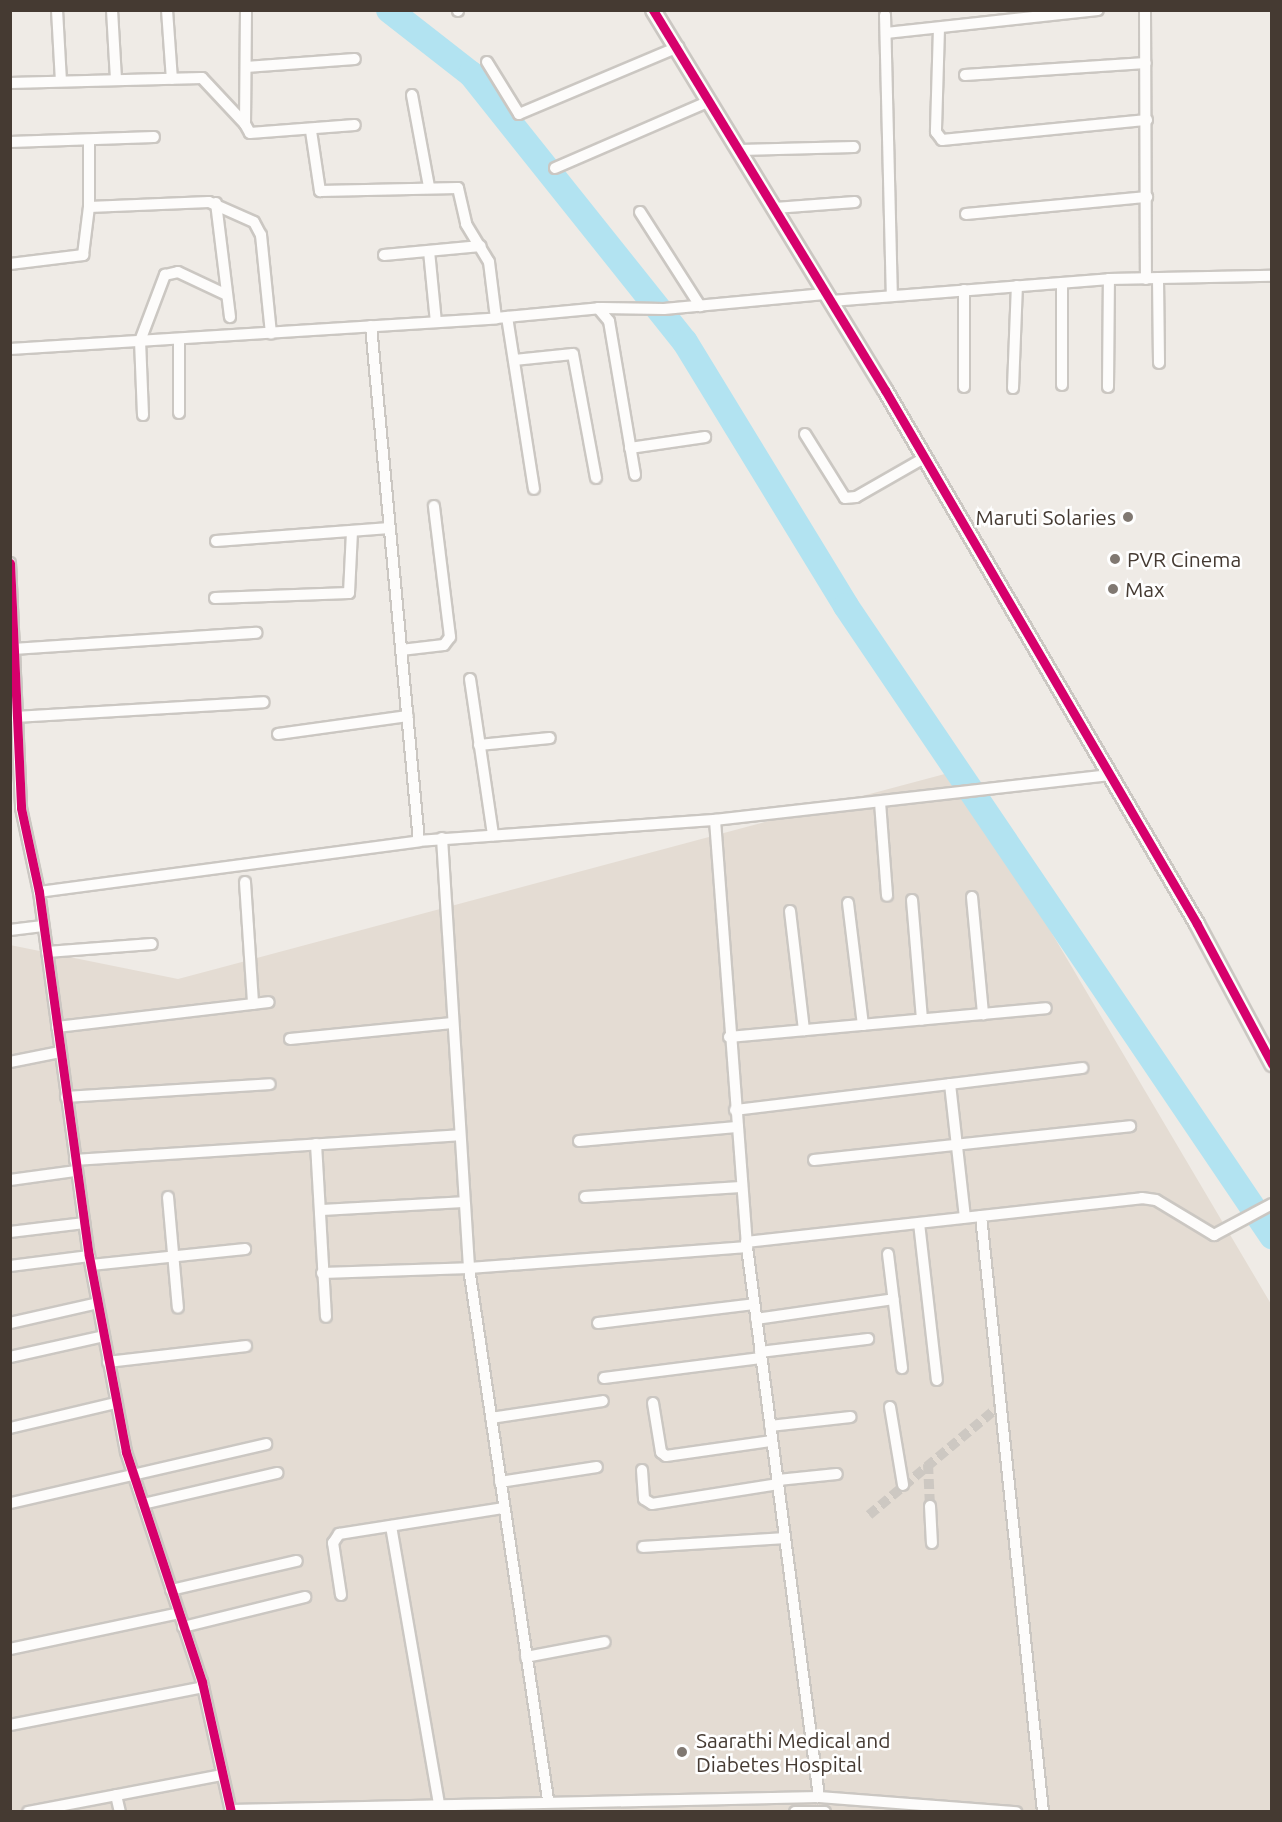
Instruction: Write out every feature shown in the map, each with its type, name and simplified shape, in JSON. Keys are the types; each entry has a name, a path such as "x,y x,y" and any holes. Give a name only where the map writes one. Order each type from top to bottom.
{"street":[{"path":"57,10 61,81"},
{"path":"112,10 116,80"},
{"path":"167,10 172,79"},
{"path":"245,124 246,10"},
{"path":"653,10 678,47 924,458 1197,924 1272,1064"},
{"path":"885,33 1098,10"},
{"path":"1145,10 1146,279"},
{"path":"885,15 892,296"},
{"path":"939,28 936,132 942,140 1147,120"},
{"path":"487,62 519,114 678,47"},
{"path":"246,67 355,59"},
{"path":"965,75 1146,63"},
{"path":"10,82 202,78 255,135 355,125"},
{"path":"412,95 429,187"},
{"path":"555,168 710,101"},
{"path":"311,131 320,192 429,187 458,189 466,224 489,262 514,360 534,489"},
{"path":"10,142 154,138"},
{"path":"10,264 83,255 89,207 89,140"},
{"path":"740,150 854,147"},
{"path":"966,214 1147,197"},
{"path":"775,208 855,202"},
{"path":"89,207 216,203 259,227 271,333"},
{"path":"216,203 230,317"},
{"path":"640,212 700,306"},
{"path":"384,255 481,246"},
{"path":"429,251 436,322"},
{"path":"143,416 140,341 165,274 178,273 227,295"},
{"path":"10,349 502,318 600,308 664,309 829,297 892,296 1109,279 1272,276"},
{"path":"1108,387 1109,279"},
{"path":"1158,279 1159,363"},
{"path":"1062,283 1062,385"},
{"path":"1013,388 1017,286"},
{"path":"964,290 964,387"},
{"path":"600,308 609,321 635,475"},
{"path":"371,326 419,841"},
{"path":"179,339 180,413"},
{"path":"514,360 573,354 596,478"},
{"path":"805,434 845,498 856,497 924,458"},
{"path":"630,448 705,437"},
{"path":"401,650 444,645 450,637 434,506"},
{"path":"216,542 390,528"},
{"path":"215,598 349,593 352,531"},
{"path":"10,563 15,766 21,808 39,892 84,1223 108,1362 132,1476 203,1687 231,1811 548,1800 819,1797 1016,1812"},
{"path":"13,649 256,633"},
{"path":"470,679 493,835"},
{"path":"15,717 264,702"},
{"path":"279,734 408,716"},
{"path":"479,745 550,738"},
{"path":"39,892 442,838 715,820 1109,775"},
{"path":"880,802 887,896"},
{"path":"715,820 729,1037 746,1244 819,1797"},
{"path":"442,838 458,1135 469,1268 548,1800"},
{"path":"245,882 253,1005"},
{"path":"972,897 982,1014"},
{"path":"912,900 922,1020"},
{"path":"848,903 863,1025"},
{"path":"790,911 804,1030"},
{"path":"10,930 43,926"},
{"path":"47,952 153,944"},
{"path":"57,1028 269,1002"},
{"path":"729,1037 1046,1008"},
{"path":"290,1039 452,1023"},
{"path":"10,1062 60,1052"},
{"path":"735,1110 1082,1068"},
{"path":"66,1097 270,1084"},
{"path":"950,1084 966,1217"},
{"path":"579,1141 736,1126"},
{"path":"814,1160 1130,1126"},
{"path":"10,1180 76,1165 316,1144 458,1135"},
{"path":"316,1144 322,1210 322,1273 326,1317"},
{"path":"585,1197 741,1187"},
{"path":"168,1197 178,1308"},
{"path":"322,1273 469,1268 746,1244 1142,1198 1168,1206 1206,1232 1224,1233 1272,1204"},
{"path":"322,1210 464,1202"},
{"path":"981,1216 1043,1812"},
{"path":"10,1232 84,1223"},
{"path":"919,1223 937,1380"},
{"path":"10,1266 245,1249"},
{"path":"888,1254 902,1368"},
{"path":"756,1319 894,1299"},
{"path":"10,1323 98,1304"},
{"path":"598,1323 754,1304"},
{"path":"10,1358 104,1336"},
{"path":"604,1378 868,1339"},
{"path":"108,1362 246,1346"},
{"path":"491,1418 603,1401"},
{"path":"10,1428 116,1403"},
{"path":"653,1404 661,1452 666,1456 772,1441"},
{"path":"890,1407 903,1485"},
{"path":"770,1426 850,1417"},
{"path":"11,1503 266,1444"},
{"path":"500,1482 597,1467"},
{"path":"642,1470 644,1499 652,1504 837,1474"},
{"path":"142,1504 277,1473"},
{"path":"930,1506 932,1543"},
{"path":"341,1595 335,1537 504,1508"},
{"path":"391,1526 439,1803"},
{"path":"643,1547 785,1538"},
{"path":"171,1590 297,1561"},
{"path":"183,1627 305,1597"},
{"path":"10,1649 179,1613"},
{"path":"526,1657 605,1642"},
{"path":"10,1725 203,1687"},
{"path":"28,1812 222,1775"},
{"path":"116,1795 120,1812"},
{"path":"795,1812 823,1811"}],"shaded area":[{"path":"956,771 1271,1304 1271,1811 11,1811 10,945 178,979"}],"waterway":[{"path":"389,10 471,74 685,342 846,606 1272,1236"}],"tunnel":[{"path":"869,1515 1003,1403"},
{"path":"928,1464 930,1506"}],"cycle path":[{"path":"653,10 885,390 1197,924 1272,1064"},
{"path":"10,563 21,808 39,892 89,1256 126,1452 202,1682 231,1812"}],"place":[{"name":"Maruti Solaries","path":"1128,517"},
{"name":"PVR Cinema","path":"1115,559"},
{"name":"Max","path":"1113,589"},
{"name":"Saarathi Medical and Diabetes Hospital","path":"682,1752"}]}
